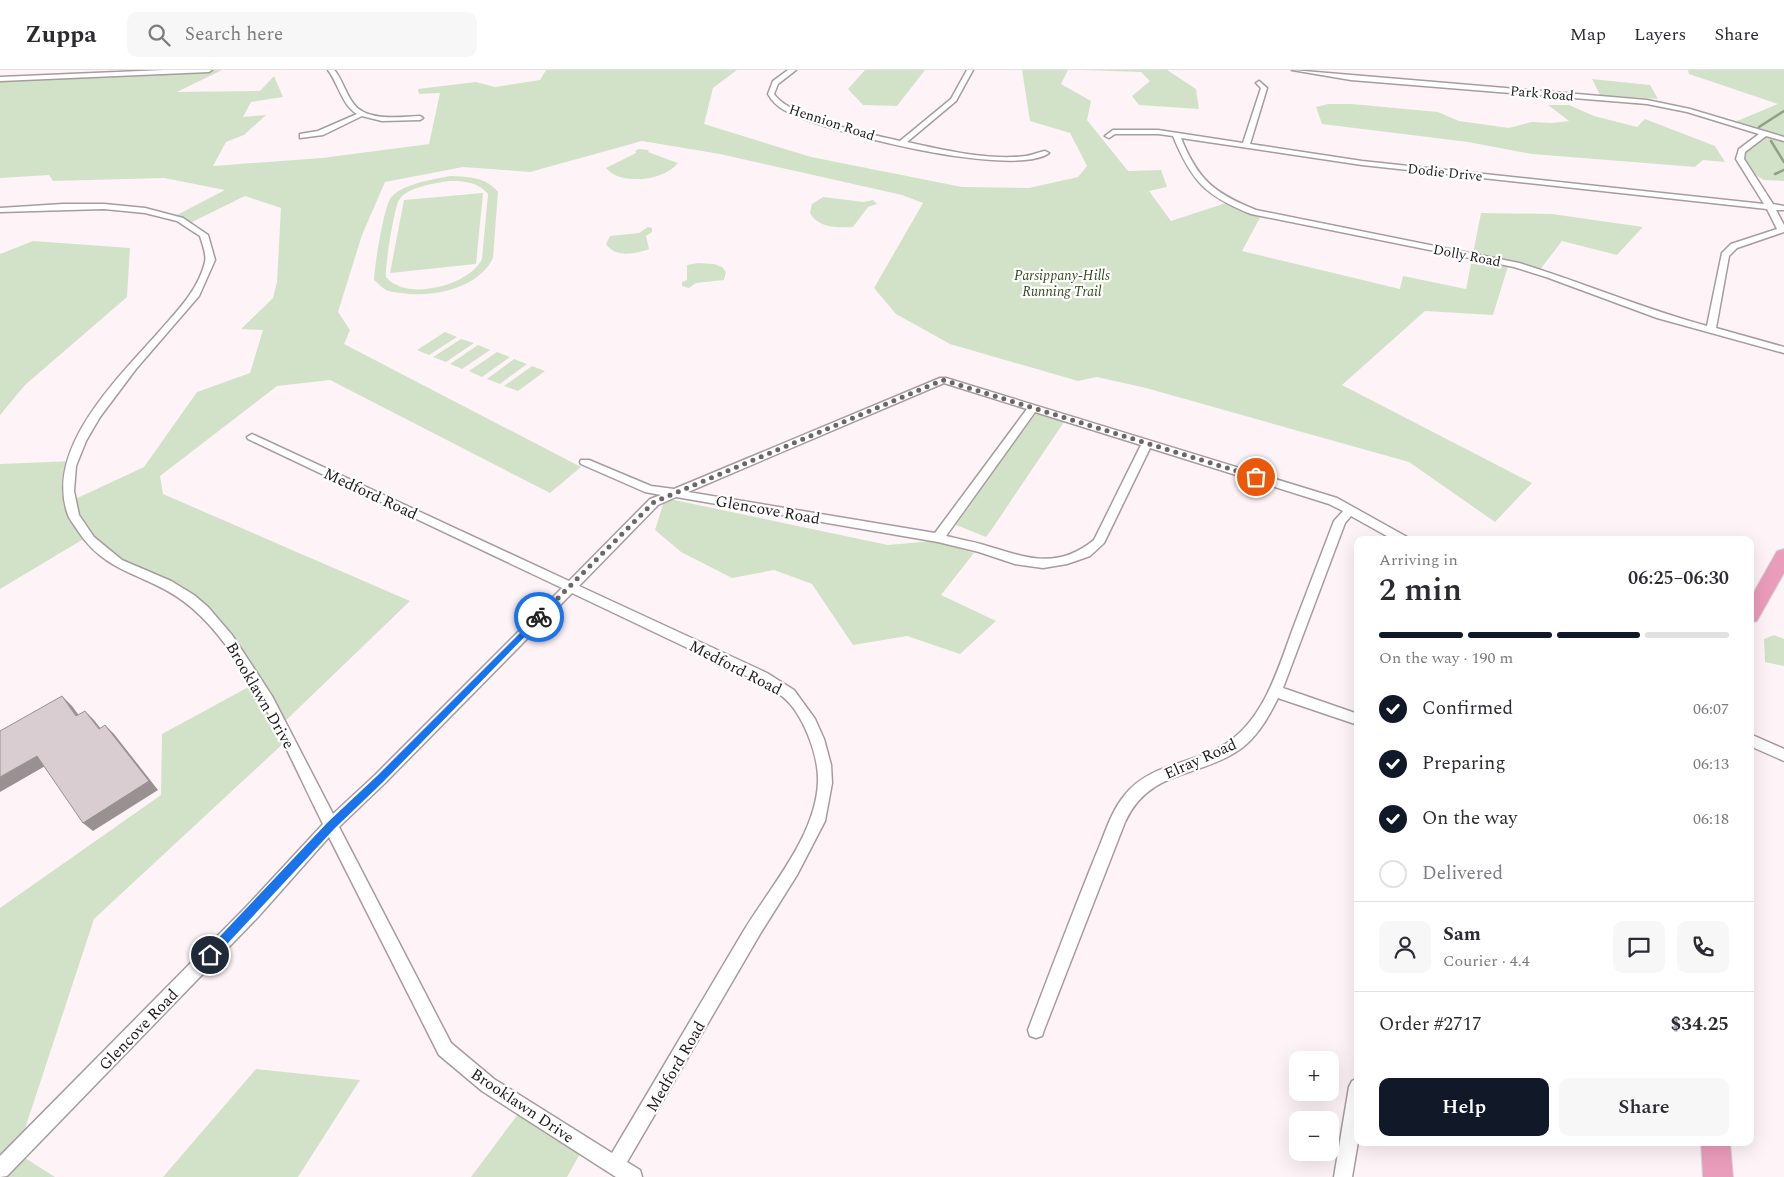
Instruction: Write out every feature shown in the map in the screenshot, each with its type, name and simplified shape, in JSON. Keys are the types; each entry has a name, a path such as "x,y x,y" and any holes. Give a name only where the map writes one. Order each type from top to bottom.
{"main road":[{"path":"1754,609 1784,556"},
{"path":"1715,1146 1718,1177"}],"street":[{"path":"15,79 26,70"},
{"path":"0,79 209,70"},
{"path":"331,70 351,107 362,114 391,119 420,118"},
{"name":"Hennion Road","path":"793,70 775,81 771,90 773,99 789,110 841,128 956,154 997,158 1040,157 1045,153"},
{"path":"902,143 954,100 970,70"},
{"name":"Park Road","path":"1295,70 1351,78 1647,102 1695,112 1784,139"},
{"path":"1246,145 1264,88 1258,83"},
{"path":"303,136 320,133 362,114"},
{"name":"Dodie Drive","path":"1109,136 1113,132 1132,131 1176,135 1362,163 1784,208"},
{"path":"1711,330 1725,255 1734,246 1782,230 1781,223 1740,159 1742,151 1765,133"},
{"name":"Dolly Road","path":"1176,135 1184,154 1209,190 1230,203 1254,212 1524,267 1638,310 1784,350"},
{"name":"Brooklawn Drive","path":"0,210 98,206 134,208 180,219 191,225 205,238 210,250 211,259 205,281 195,296 111,393 85,429 70,467 69,499 75,518 86,537 103,552 121,564 173,588 194,602 235,646 267,700 445,1049 488,1085 633,1177"},
{"path":"585,462 649,489 674,493 943,380 1333,501 1396,536"},
{"path":"938,538 1033,408"},
{"name":"Medford Road","path":"252,437 778,686 789,694 810,724 817,739 824,765 825,783 823,802 810,840 754,929 615,1165"},
{"name":"Glencove Road","path":"0,1169 252,912 331,825 380,779 654,502 674,493 938,538 980,548 1016,560 1042,564 1067,560 1086,553 1098,543 1116,512 1147,444"},
{"name":"Elray Road","path":"1036,1030 1085,901 1129,799 1158,776 1230,749 1244,738 1260,720 1275,691 1340,521 1351,510"},
{"path":"1275,691 1354,719"},
{"path":"1754,742 1784,755"},
{"path":"1343,1177 1354,1111"}],"green space":[{"name":"Parsippany-Hills Running Trail","path":"170,70 222,70 177,92 260,91 274,76 283,97 251,102 243,117 266,115 244,135 226,142 213,166 322,158 429,144 440,93 419,94 418,89 476,82 495,87 540,80 546,70 737,70 713,88 704,124 811,157 962,187 1029,188 1078,177 1087,166 1070,133 1030,121 1022,70 1068,70 1061,84 1091,101 1087,120 1128,171 1161,170 1167,187 1149,191 1171,221 1229,202 1262,214 1242,251 1400,289 1403,276 1466,289 1481,213 1552,214 1643,227 1617,255 1562,241 1539,271 1509,263 1493,315 1425,311 1342,385 1532,483 1495,522 1409,462 1146,388 1097,377 1078,381 950,344 896,314 874,288 923,203 902,195 720,154 642,141 530,172 463,167 385,182 362,235 338,312 350,330 344,344 581,467 550,493 330,380 277,386 160,476 163,494 410,601 278,728 286,741 94,919 17,1153 55,1177 0,1177 0,908 161,795 162,734 254,684 211,615 141,576 87,537 0,589 0,464 73,461 73,500 144,467 197,392 250,373 263,330 241,329 273,298 277,282 281,208 245,196 188,224 173,217 225,190 164,178 53,181 49,175 0,178 0,79"},
{"path":"865,70 925,70 897,106 863,105 848,89"},
{"path":"1082,70 1167,70 1196,89 1199,109 1139,105 1132,96 1150,81 1141,72"},
{"path":"1688,70 1784,70 1784,181 1764,180 1746,169 1742,151 1766,134 1732,123 1778,104 1689,74"},
{"path":"1592,79 1650,85 1658,99 1600,95"},
{"path":"1328,104 1352,104 1438,112 1459,121 1509,128 1532,122 1552,123 1569,121 1548,105 1569,105 1594,116 1637,127 1645,119 1715,146 1725,162 1703,160 1695,167 1532,154 1468,142 1322,124 1316,107"},
{"path":"639,149 649,150 648,152 678,163 663,174 642,179 621,177 613,174 606,168 636,153 635,151"},
{"path":"451,176 483,181 498,192 493,258 486,269 477,277 453,289 426,294 386,290 374,280 382,225 390,199 409,186","holes":["449,181 475,185 488,194 482,259 476,268 467,275 443,286 417,289 405,288 392,283 386,277 386,271 392,225 399,200 408,192 422,186"]},
{"path":"483,193 476,264 390,273 404,200"},
{"path":"823,197 864,202 873,200 877,204 868,207 853,227 835,227 818,222 810,213 812,204"},
{"path":"648,227 652,228 652,232 646,236 649,249 626,254 615,251 606,244 610,236 639,233"},
{"path":"33,241 130,248 127,297 25,385 0,415 0,254"},
{"path":"698,263 714,264 722,267 726,272 724,280 696,283 689,288 682,286 682,282 687,280 687,265"},
{"path":"445,332 457,337 429,355 417,350"},
{"path":"461,339 474,343 446,362 433,357"},
{"path":"478,345 490,350 462,369 450,364"},
{"path":"497,352 510,357 482,377 469,371"},
{"path":"514,359 527,364 500,384 487,379"},
{"path":"532,366 545,371 518,391 504,386"},
{"path":"1035,413 1064,422 992,529 986,537 956,525"},
{"path":"665,498 888,545 933,541 974,553 941,595 996,621 960,654 907,636 853,645 812,584 774,570 732,578 681,552 655,530"},
{"path":"1774,635 1784,639 1784,666 1765,662 1764,639"},
{"path":"256,1069 360,1080 298,1177 163,1177"},
{"path":"524,1106 585,1145 567,1177 471,1177"}],"building":[{"path":"62,696 76,716 85,711 99,729 105,725 149,781 83,823 37,756 0,777 0,731"}],"waterway":[{"path":"1759,127 1784,111"},
{"path":"1771,141 1784,162"},
{"path":"1775,174 1784,170"}],"way so far":[{"path":"539,617 654,502 943,380 1256,477"}],"route":[{"path":"210,955 331,825 380,779 539,617"}]}
